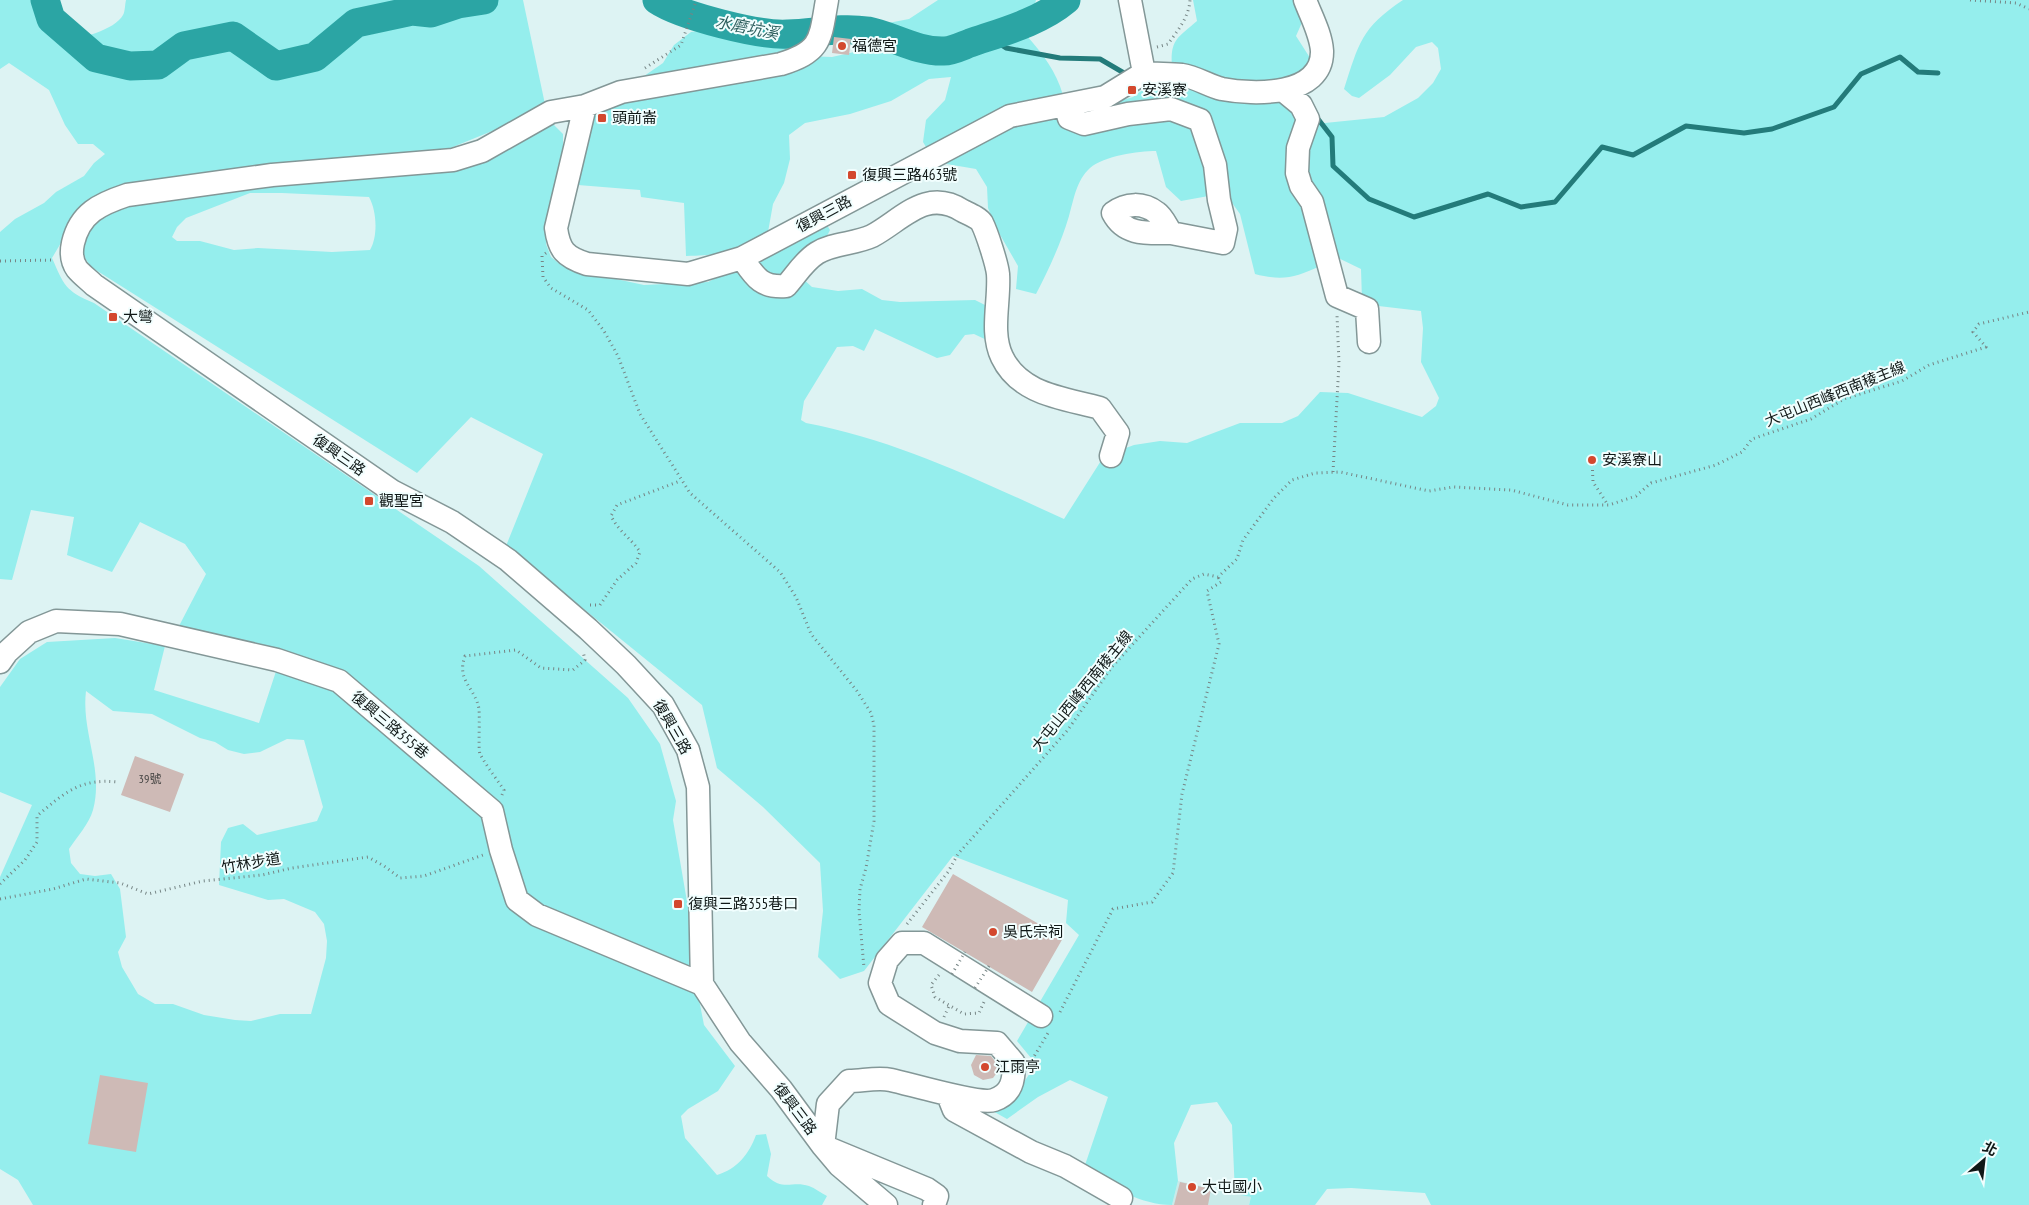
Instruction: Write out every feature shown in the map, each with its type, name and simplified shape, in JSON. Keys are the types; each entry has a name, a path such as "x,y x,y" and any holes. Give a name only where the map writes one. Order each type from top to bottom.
{"street":[{"path":"1130,0 1141,46 1144,74 1184,75 1222,88 1289,95 1308,119 1298,148 1298,173 1301,186 1312,202 1337,296 1367,309 1370,342"},
{"path":"1289,95 1316,71 1322,52 1320,38 1306,0"},
{"path":"72,258 74,236 83,218 106,202 127,195 272,175 453,160 482,151 551,112 584,106 621,92 781,64 803,57 816,46 823,19"},
{"name":"復興三路","path":"558,244 565,254 576,261 587,264 688,274 742,258 1010,116 1105,97 1144,74"},
{"path":"1065,104 1069,118 1084,124 1128,114 1172,109 1200,120 1215,165 1218,200 1226,229 1223,244 1171,233"},
{"path":"558,244 556,228 584,106"},
{"path":"742,258 754,276 771,287 786,286 804,264 818,253 871,236 919,205 938,202 956,206 981,222 998,272 997,337 1002,357 1012,372 1031,388 1054,397 1100,408 1118,433 1111,456"},
{"name":"復興三路","path":"72,258 77,268 94,285 392,491 452,522 508,560 588,629 626,665 663,705 688,750 698,787 702,984 740,1042 781,1089 822,1146 839,1165 886,1205"},
{"name":"復興三路355巷","path":"0,662 7,652 29,632 56,621 120,624 277,660 339,681 492,811"},
{"path":"492,811 501,850 517,900 537,915 702,984"},
{"path":"934,1205 937,1196 927,1189 822,1146 828,1104 849,1081 889,1079 948,1095 993,1101 1008,1091 1014,1080 1014,1063 997,1043 960,1041 935,1033 888,1004 880,983 887,960 902,943 924,943 1049,1021"},
{"path":"948,1095 954,1110 1031,1152 1065,1166 1121,1198"}],"path":[{"path":"1141,46 1159,47 1168,44 1189,11 1190,0"},
{"path":"1970,0 2016,3 2029,10"},
{"path":"643,70 681,46 694,4"},
{"path":"558,244 542,256 543,277 551,288 588,310 604,331 618,356 640,414 680,481 690,493 780,572 796,597 811,634 831,657 871,713 874,725 874,821 866,868 860,889 859,911 864,971"},
{"path":"0,261 72,258"},
{"path":"1333,472 1339,363 1337,296"},
{"name":"大屯山西峰西南稜主線","path":"902,943 898,936 948,872 958,854 1067,731 1112,667 1192,579 1204,574 1218,577 1238,559 1243,540 1274,498 1292,480 1315,473 1333,472 1429,491 1453,487 1511,490 1568,505 1609,505 1636,496 1651,483 1716,465 1742,452 1752,439 1811,419 1844,399 1902,381 1929,365 1986,347 1973,332 1979,324 2029,312"},
{"path":"1592,460 1593,482 1609,505"},
{"path":"568,612 575,607 600,605 617,580 636,563 640,552 632,540 619,531 611,516 617,505 680,481"},
{"path":"1014,1080 1022,1076 1049,1021 1113,909 1152,902 1173,873 1182,794 1219,644 1207,591 1222,582 1218,577"},
{"path":"492,811 499,808 504,790 479,752 481,732 478,706 467,686 461,667 465,656 516,650 541,668 573,670 585,660 580,637 588,629"},
{"path":"0,884 25,860 37,842 37,816 64,792 86,783 118,782"},
{"name":"竹林步道","path":"0,899 52,889 86,879 120,883 148,894 203,881 262,874 368,857 400,878 424,876 474,857 501,850"},
{"path":"949,979 965,952"},
{"path":"975,988 989,966"},
{"path":"944,976 940,974 931,986 935,997 964,1014 979,1013"}],"shaded area":[{"path":"0,0 60,0 53,18 53,32 63,42 96,33 112,25 123,15 126,0 523,0 546,109 448,149 81,209 52,258 63,281 71,291 94,303 479,566 628,698 660,744 676,801 673,820 696,954 695,979 704,1025 735,1066 718,1091 688,1109 681,1116 685,1138 717,1175 731,1169 741,1160 750,1148 756,1135 766,1134 771,1154 767,1176 783,1185 798,1184 814,1188 827,1196 822,1205 33,1205 18,1180 0,1169 0,877 32,805 0,792 0,687 20,659 47,642 115,638 165,646 154,690 259,723 282,653 179,626 206,574 185,544 140,522 112,572 67,555 74,517 31,510 12,580 0,579 0,232 15,219 44,203 56,192 84,176 94,163 105,154 93,144 78,144 65,125 49,90 9,63 0,69","holes":["86,691 113,711 152,714 200,738 215,742 228,750 244,754 260,752 287,739 304,740 323,807 317,821 257,835 243,824 228,828 221,842 219,885 268,900 284,899 315,912 324,924 327,941 326,958 311,1014 280,1014 251,1021 235,1020 204,1015 173,1004 155,1004 138,994 122,967 118,952 126,937 120,889 111,874 95,876 80,874 71,863 69,849 89,820 96,795 96,780 85,706"]},
{"path":"938,0 1036,0 1026,35 1048,63 1057,78 1063,95 1112,103 1133,97 1159,78 1285,100 1301,122 1320,266 1296,276 1281,278 1255,274 1240,214 1225,193 1181,201 1166,187 1156,151 1149,151 1112,157 1096,164 1085,173 1074,197 1058,246 1036,294 1016,289 1018,266 995,226 988,208 987,187 976,169 935,162 923,142 926,120 945,100 951,77 929,79 891,101 850,114 805,123 789,135 790,159 784,183 773,204 768,232 729,252 686,256 684,203 641,197 640,190 578,185 589,114 663,63 674,45 691,32 712,29 746,16 778,23 807,41 806,56 832,57 854,52 883,24 909,19"},
{"path":"1193,0 1299,0 1304,18 1296,36 1312,61 1299,81 1222,84 1172,69 1173,46 1179,36 1197,21"},
{"path":"1403,0 2029,0 2029,1205 1431,1205 1425,1193 1351,1188 1327,1189 1315,1205 1249,1205 1251,1197 1235,1194 1232,1125 1217,1102 1191,1105 1174,1143 1178,1181 1172,1205 1149,1202 1115,1188 1083,1171 1108,1097 1070,1080 1038,1097 1007,1119 991,1110 1016,1094 1036,1064 1017,1041 1079,935 1066,923 1068,900 953,856 864,971 840,979 818,957 823,911 820,863 763,807 717,768 702,705 506,546 543,454 471,417 417,473 91,267 81,252 87,227 105,212 130,202 404,170 541,124 553,124 563,134 563,154 546,244 551,257 561,265 574,270 644,285 708,282 825,222 830,230 826,238 792,269 812,287 838,291 862,289 882,300 900,302 975,300 989,307 991,342 974,334 965,335 950,355 937,358 875,329 864,351 853,346 837,347 804,401 801,420 806,423 840,430 873,440 938,463 1064,519 1104,456 1134,445 1160,441 1187,443 1240,423 1282,423 1298,416 1320,392 1348,393 1422,417 1436,406 1439,398 1421,362 1423,328 1421,311 1370,305 1362,300 1361,269 1330,254 1305,174 1304,154 1315,124 1384,117 1418,98 1433,83 1441,69 1438,48 1432,42 1416,47 1390,75 1359,98 1352,96 1344,89 1363,38 1378,19","holes":["250,193 369,197 374,209 376,224 373,245 370,250 332,252 258,248 234,250 200,241 177,241 172,237 177,227 186,218"]},
{"name":"大屯國小","path":"1178,1181 1251,1197 1249,1205 1172,1205"}],"building":[{"name":"福德宮","path":"834,37 851,39 849,55 832,53"},
{"path":"135,756 184,774 170,812 121,795"},
{"name":"吳氏宗祠","path":"953,874 1063,938 1032,992 922,927"},
{"name":"江雨亭","path":"976,1055 991,1056 998,1065 999,1070 993,1078 983,1080 974,1075 971,1065"},
{"path":"100,1075 148,1083 136,1152 88,1144"},
{"path":"1180,1182 1211,1189 1208,1205 1174,1205"}],"waterway":[{"name":"水磨坑溪","path":"45,0 51,19 96,58 130,66 158,65 184,46 233,36 276,66 315,57 356,23 412,11 431,13 458,4 484,0"},
{"name":"水磨坑溪","path":"657,0 668,6 721,24 759,32 788,34 838,30 868,31 934,51 954,49 1020,26 1056,8 1066,0"},
{"path":"989,37 1006,48 1060,58 1100,59 1124,73"},
{"path":"1315,115 1332,137 1333,166 1369,199 1414,217 1488,194 1521,207 1555,202 1602,147 1633,155 1686,126 1744,133 1772,129 1834,107 1861,74 1900,57 1918,72 1938,73"}],"place":[{"name":"福德宮","path":"842,46"},
{"name":"安溪寮","path":"1132,90"},
{"name":"頭前崙","path":"602,118"},
{"name":"復興三路463號","path":"852,175"},
{"name":"大彎","path":"113,317"},
{"name":"安溪寮山","path":"1592,460"},
{"name":"觀聖宮","path":"369,501"},
{"name":"復興三路355巷口","path":"678,904"},
{"name":"吳氏宗祠","path":"993,932"},
{"name":"江雨亭","path":"985,1067"},
{"name":"大屯國小","path":"1192,1187"}]}
